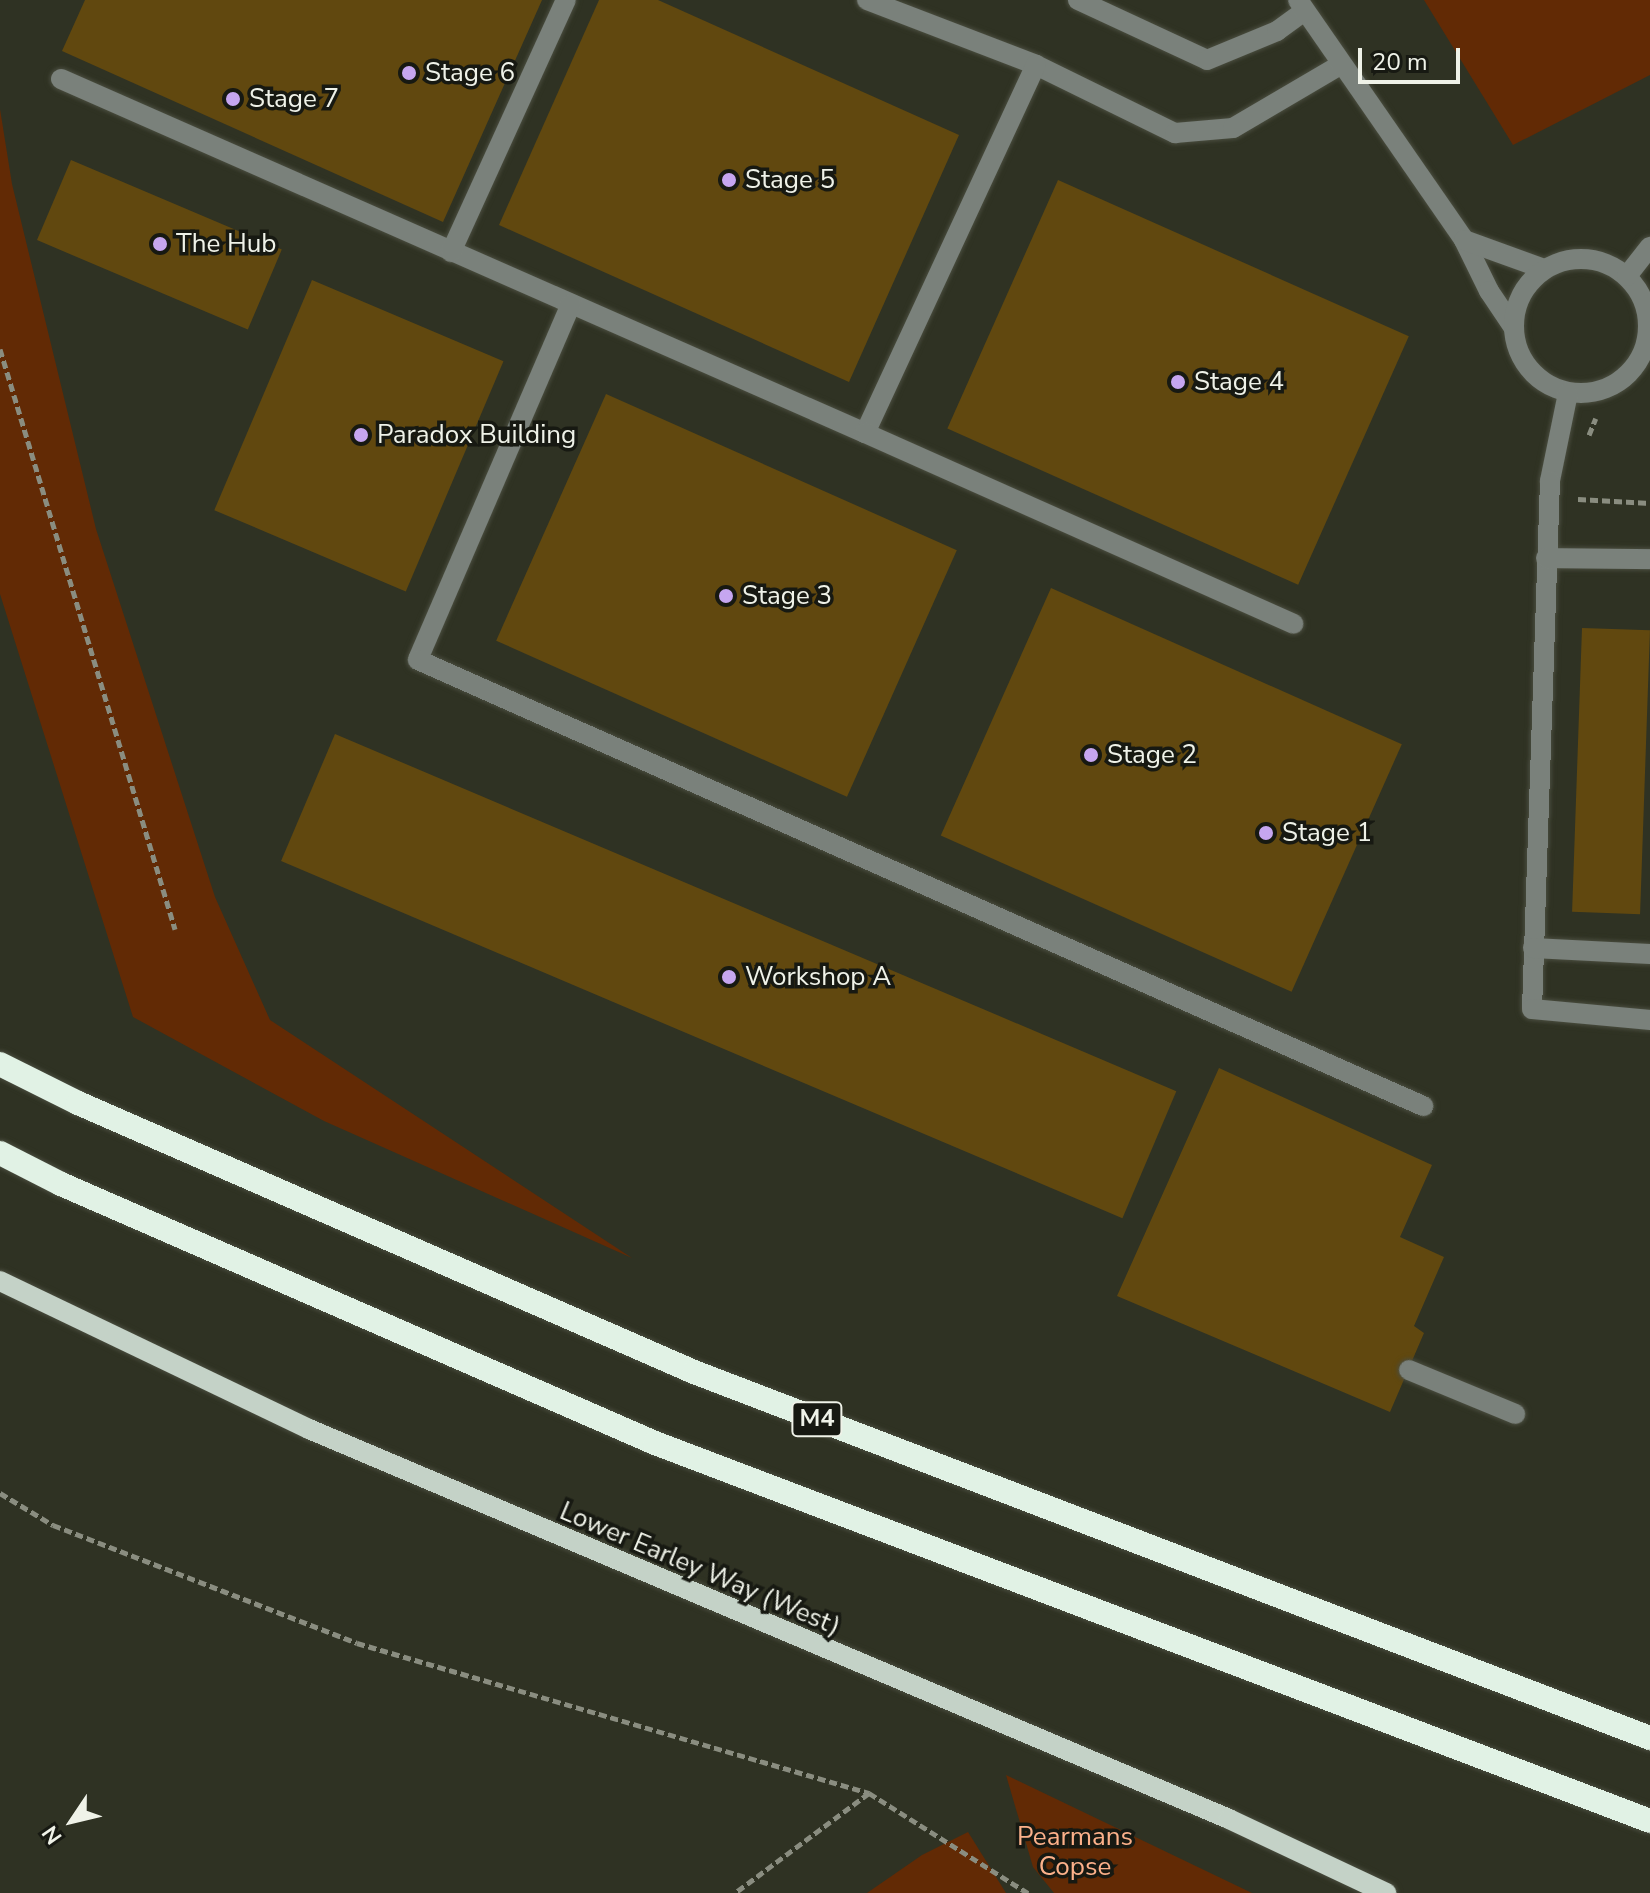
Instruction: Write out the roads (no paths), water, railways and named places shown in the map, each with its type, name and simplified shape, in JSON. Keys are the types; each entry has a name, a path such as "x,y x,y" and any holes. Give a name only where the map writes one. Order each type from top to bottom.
{"highway":[{"name":"M4","path":"0,1064 78,1103 694,1372 1650,1738"},
{"path":"0,1153 75,1191 655,1443 1650,1821"}],"main road":[{"name":"Lower Earley Way (West)","path":"0,1281 309,1429 1229,1819 1386,1893"}],"street":[{"path":"451,252 566,0"},
{"path":"867,0 1036,65 1175,133 1233,128 1342,64"},
{"path":"1078,0 1207,60 1277,31 1301,5 1464,240 1489,291 1514,328 1518,350 1529,370 1546,385 1568,393 1594,392 1619,383 1642,357 1649,323 1639,290 1627,276 1601,261 1587,259 1559,262 1544,269 1523,291 1514,328"},
{"path":"865,433 1036,65"},
{"path":"61,79 1293,624"},
{"path":"1464,240 1544,269"},
{"path":"1627,276 1650,247"},
{"path":"571,304 418,660 1423,1106"},
{"path":"1568,393 1550,481 1532,1009 1650,1020"},
{"path":"1546,558 1650,559"},
{"path":"1533,948 1650,954"},
{"path":"1409,1370 1515,1414"}],"place":[{"name":"Stage 6","path":"409,73"},
{"name":"Stage 7","path":"233,99"},
{"name":"Stage 5","path":"729,180"},
{"name":"The Hub","path":"160,244"},
{"name":"Stage 4","path":"1178,382"},
{"name":"Paradox Building","path":"361,435"},
{"name":"Stage 3","path":"726,596"},
{"name":"Stage 2","path":"1091,755"},
{"name":"Stage 1","path":"1266,833"},
{"name":"Workshop A","path":"729,977"}],"park label":[{"name":"Pearmans Copse","path":"1075,1852"}]}
